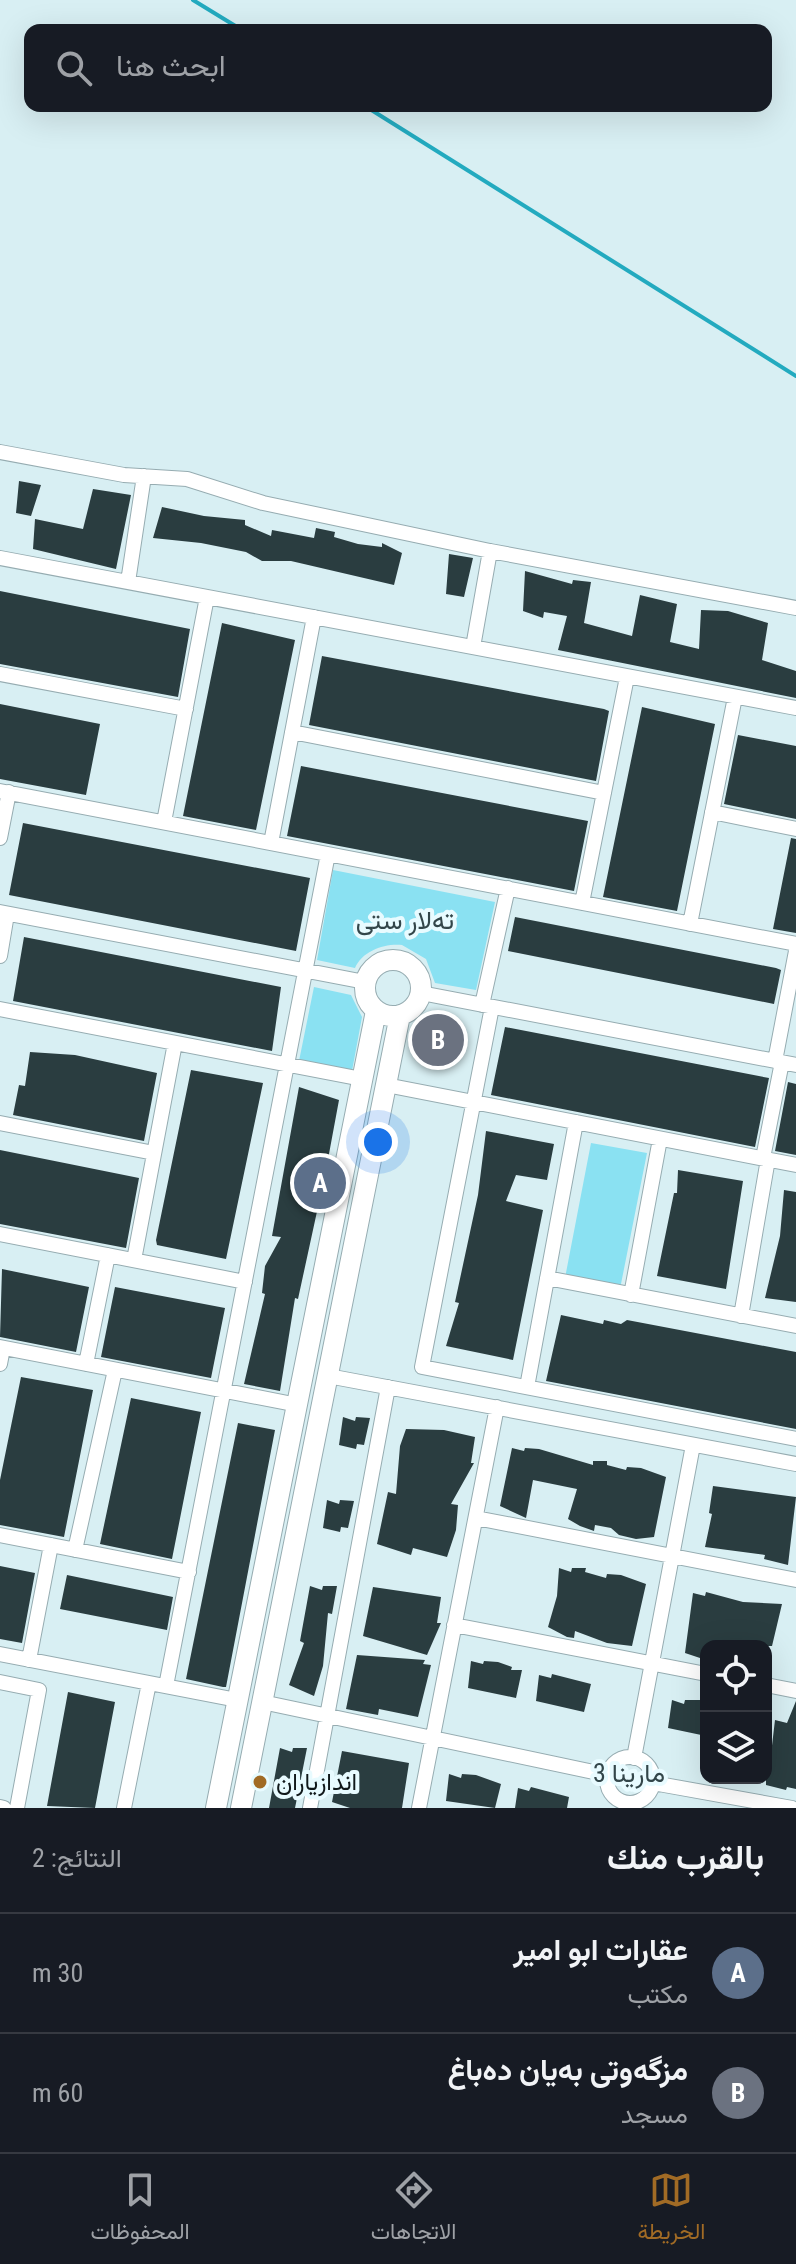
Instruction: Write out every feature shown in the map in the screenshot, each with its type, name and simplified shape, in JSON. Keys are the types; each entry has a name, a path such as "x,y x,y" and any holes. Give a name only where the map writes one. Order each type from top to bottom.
{"street":[{"path":"0,452 144,476 187,479 263,503 490,551 796,608"},
{"path":"128,582 144,476"},
{"path":"473,647 490,551"},
{"path":"0,558 796,708"},
{"path":"164,822 207,597"},
{"path":"271,843 314,617"},
{"path":"0,674 186,709"},
{"path":"582,903 627,677"},
{"path":"690,924 735,697"},
{"path":"292,732 604,793"},
{"path":"0,838 4,792 796,944"},
{"path":"712,812 796,829"},
{"path":"166,1686 328,854"},
{"path":"508,888 473,1102 422,1367 796,1439"},
{"path":"0,956 4,913 365,982"},
{"path":"741,1316 765,1159 784,1063 796,951"},
{"path":"395,960 412,967 418,975 421,993 411,1009 400,1015 376,1011 365,996 365,982 377,964 395,960"},
{"path":"421,993 784,1063"},
{"path":"0,1009 362,1079"},
{"path":"216,1808 376,1011"},
{"path":"241,1808 400,1015"},
{"path":"134,1260 175,1043"},
{"path":"386,1085 796,1165"},
{"path":"527,1387 576,1122"},
{"path":"0,1123 154,1153"},
{"path":"631,1295 660,1139"},
{"path":"0,1234 245,1282"},
{"path":"86,1364 108,1255"},
{"path":"547,1278 796,1326"},
{"path":"0,1364 2,1348 298,1405"},
{"path":"75,1550 115,1370"},
{"path":"328,1376 796,1464"},
{"path":"310,1808 388,1387"},
{"path":"419,1808 497,1407"},
{"path":"634,1758 693,1445"},
{"path":"476,1518 796,1580"},
{"path":"0,1535 189,1572"},
{"path":"29,1660 51,1545"},
{"path":"268,1552 291,1558"},
{"path":"454,1625 700,1673"},
{"path":"0,1654 237,1700"},
{"path":"0,1682 39,1690 17,1808"},
{"path":"124,1808 149,1683"},
{"path":"772,1686 796,1691"},
{"path":"262,1702 608,1775"},
{"path":"634,1758 646,1764 653,1783 640,1800 626,1805 614,1795 608,1775 615,1763 634,1758"},
{"path":"653,1783 792,1808"}],"shaded area":[{"path":"333,870 495,902 476,990 435,983 426,959 402,945 375,949 363,957 355,968 317,960"},
{"path":"314,987 351,995 362,1017 352,1071 299,1061"},
{"path":"591,1143 647,1153 620,1289 565,1278"}],"building":[{"path":"19,481 41,485 31,516 16,513"},
{"path":"93,489 131,495 116,569 33,549 35,519 83,529"},
{"path":"162,507 245,520 245,525 271,536 272,530 314,538 316,528 335,532 334,537 358,544 382,547 382,543 402,553 394,585 291,561 262,561 246,552 201,543 153,538"},
{"path":"449,554 473,558 464,597 446,594"},
{"path":"525,571 572,584 573,580 591,582 584,623 632,636 640,595 677,604 670,642 699,649 701,610 728,611 768,623 762,660 796,671 796,698 558,650 567,616 544,612 543,618 523,611"},
{"path":"0,591 190,629 178,697 0,664"},
{"path":"222,623 295,640 256,830 183,816"},
{"path":"322,656 609,711 596,781 309,725"},
{"path":"0,704 100,724 86,795 0,779"},
{"path":"642,707 715,724 677,911 603,897"},
{"path":"738,735 796,746 796,819 724,804"},
{"path":"301,766 588,821 574,891 287,836"},
{"path":"23,823 310,878 296,951 9,895"},
{"path":"791,838 796,839 796,933 773,929"},
{"path":"515,917 776,968 781,970 774,1004 508,951"},
{"path":"24,937 281,987 272,1051 13,1001"},
{"path":"505,1027 769,1078 755,1147 491,1095"},
{"path":"30,1052 75,1055 157,1073 144,1141 13,1115 19,1085 25,1086"},
{"path":"191,1070 263,1083 226,1259 157,1245 156,1240"},
{"path":"788,1082 796,1084 796,1155 775,1151"},
{"path":"299,1087 339,1100 298,1299 295,1298 280,1391 244,1384 265,1294 262,1293 265,1266 281,1237 272,1236"},
{"path":"486,1131 554,1144 547,1180 516,1175 506,1201 543,1210 513,1360 446,1346 459,1303 455,1302 478,1195"},
{"path":"0,1150 139,1178 126,1248 0,1224"},
{"path":"678,1170 743,1181 726,1289 657,1276 674,1193 677,1193"},
{"path":"784,1190 796,1192 796,1302 765,1298 780,1236"},
{"path":"2,1269 89,1287 76,1352 0,1337"},
{"path":"115,1287 225,1308 211,1378 101,1357"},
{"path":"561,1315 603,1324 604,1320 621,1324 627,1320 796,1352 796,1429 546,1381"},
{"path":"21,1377 93,1390 64,1537 0,1525 0,1480"},
{"path":"131,1398 201,1412 172,1559 100,1544"},
{"path":"343,1417 355,1421 356,1417 370,1418 364,1445 357,1444 356,1449 339,1445"},
{"path":"238,1423 275,1430 226,1687 223,1687 186,1679"},
{"path":"406,1429 444,1430 475,1437 471,1463 474,1463 451,1504 458,1505 456,1530 447,1557 413,1548 411,1555 377,1544 388,1492 396,1494 400,1446"},
{"path":"512,1448 524,1451 525,1448 539,1449 593,1465 593,1461 607,1461 607,1465 626,1470 627,1467 641,1468 666,1477 654,1537 636,1539 619,1535 611,1528 595,1525 594,1531 580,1526 568,1519 577,1489 533,1480 526,1518 500,1506"},
{"path":"713,1486 796,1497 788,1565 764,1559 765,1555 705,1547 712,1514 709,1513"},
{"path":"327,1500 339,1504 340,1500 354,1501 348,1528 341,1527 340,1532 323,1528"},
{"path":"0,1566 35,1573 22,1643 0,1639"},
{"path":"559,1568 571,1572 572,1568 586,1568 585,1572 606,1578 607,1574 621,1575 646,1584 632,1646 607,1643 575,1631 574,1638 567,1637 548,1627 557,1596"},
{"path":"67,1575 173,1597 167,1630 60,1609"},
{"path":"310,1586 322,1590 323,1586 337,1586 332,1614 328,1613 323,1666 314,1696 289,1685 304,1643 300,1641"},
{"path":"373,1587 441,1597 437,1623 441,1623 427,1655 363,1636"},
{"path":"706,1592 743,1602 782,1604 772,1646 772,1640 700,1640 700,1658 685,1653 693,1593 705,1596"},
{"path":"357,1655 425,1660 423,1664 431,1665 418,1717 379,1709 378,1715 346,1709"},
{"path":"471,1661 483,1664 484,1661 498,1662 512,1667 511,1670 522,1670 516,1698 468,1688"},
{"path":"552,1674 591,1684 584,1712 536,1701 539,1675 551,1678"},
{"path":"68,1692 115,1702 95,1808 47,1806"},
{"path":"672,1700 684,1704 685,1700 700,1700 700,1735 668,1728"},
{"path":"796,1701 796,1789 787,1787 786,1790 766,1784 772,1784 775,1720 787,1723"},
{"path":"280,1748 292,1752 293,1748 307,1748 295,1808 269,1808"},
{"path":"342,1751 409,1763 402,1808 350,1808 332,1802"},
{"path":"449,1774 461,1778 462,1774 476,1775 501,1784 495,1808 446,1801"},
{"path":"531,1787 569,1797 567,1808 515,1808 518,1788 529,1791"}],"waterway":[{"path":"193,0 232,24"},
{"path":"375,112 796,376"}],"place":[{"name":"مزگەوتی بەیان دەباغ","path":"438,1040"},
{"name":"عقارات ابو امير","path":"320,1183"},
{"name":"اندازياران","path":"260,1782"}],"district":[{"name":"ته‌لار ستی","path":"405,920"},
{"name":"مارینا 3","path":"629,1773"}]}
